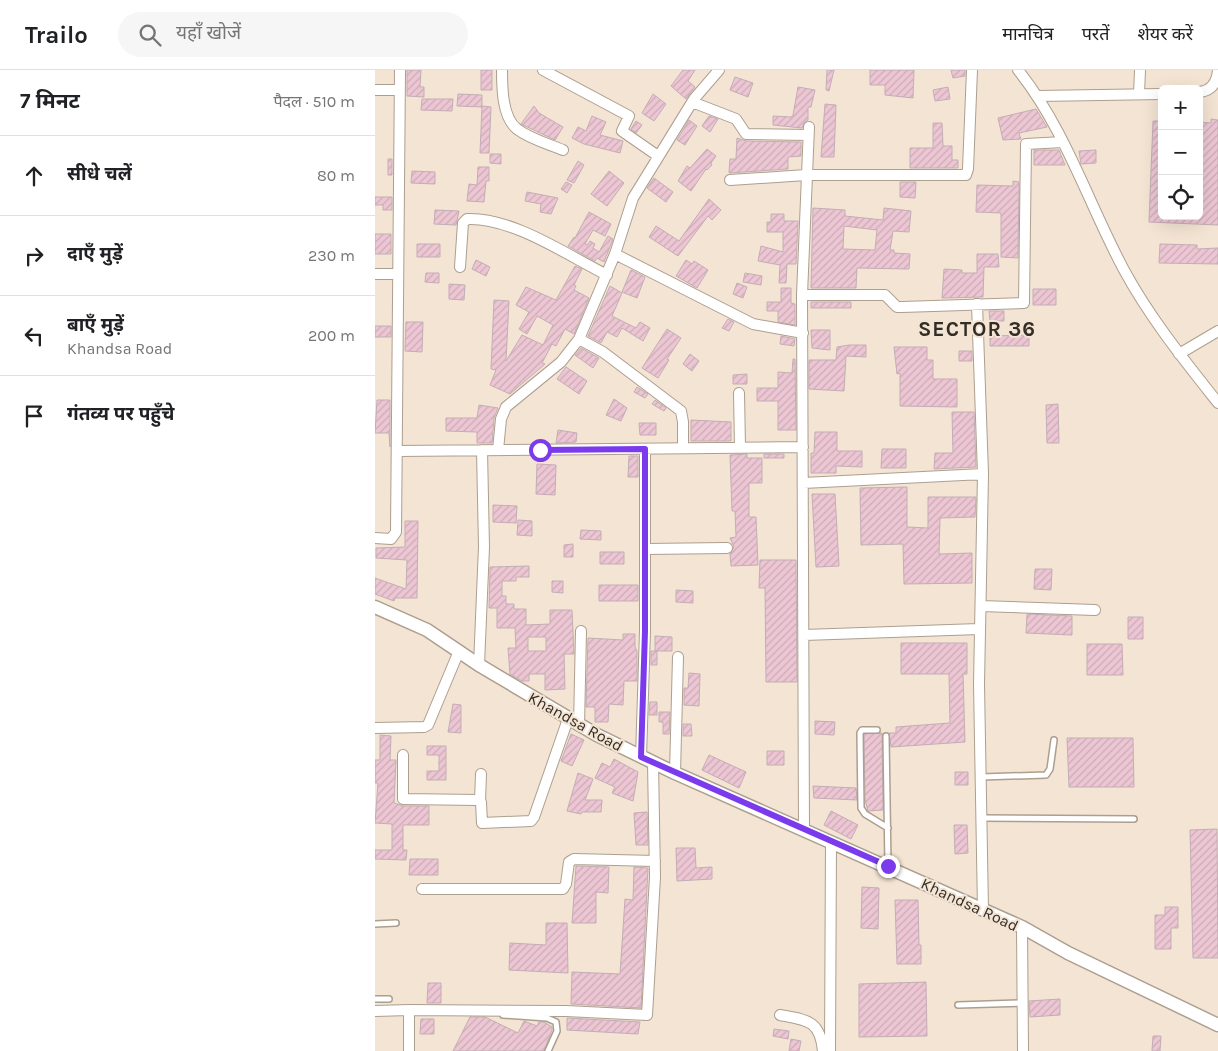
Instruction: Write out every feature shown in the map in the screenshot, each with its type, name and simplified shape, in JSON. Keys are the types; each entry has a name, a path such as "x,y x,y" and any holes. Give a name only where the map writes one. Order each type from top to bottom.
{"street":[{"path":"375,538 391,539 396,532 400,70"},
{"path":"502,70 504,97 514,126 563,150"},
{"path":"543,70 629,116 621,132 658,156"},
{"path":"498,450 501,419 506,407 561,362 579,339 607,275 633,198 692,102 719,70"},
{"path":"731,180 806,174 966,175 969,169 972,118 972,70"},
{"path":"1018,70 1038,96 1063,142 1124,271 1153,318 1218,403"},
{"path":"1139,94 1140,70"},
{"path":"1203,91 1211,88 1217,77"},
{"path":"375,90 400,90"},
{"path":"1038,96 1158,94"},
{"path":"692,102 736,119 746,134 808,131 802,295 804,830"},
{"path":"802,295 885,295 902,308 1024,303 1026,144 1063,142"},
{"path":"460,267 464,222 469,219 498,222 517,229 607,275"},
{"path":"615,254 741,319 763,327 803,333"},
{"path":"375,274 397,274"},
{"path":"977,304 983,474 979,629 983,910"},
{"path":"1179,354 1218,331"},
{"path":"579,339 603,352 681,410 683,447"},
{"path":"739,393 740,446"},
{"path":"397,451 578,451 683,447 803,447"},
{"path":"641,757 646,548 645,449"},
{"path":"479,665 484,547 482,450"},
{"path":"803,483 983,474"},
{"path":"646,548 727,548"},
{"path":"981,606 1095,610"},
{"name":"Khandsa Road","path":"375,607 427,630 479,665 579,726 653,763 1022,927 1068,953 1218,1025"},
{"path":"804,635 979,629"},
{"path":"579,726 581,631"},
{"path":"375,728 424,727 427,725 459,651"},
{"path":"675,773 678,657"},
{"path":"481,774 480,801 482,823 531,821 568,719"},
{"path":"403,755 403,799 480,801"},
{"path":"375,1012 409,1010 566,1011 647,1015 655,861 653,763"},
{"path":"830,1051 831,842"},
{"path":"422,889 563,889 567,884 569,862 574,859 655,861"},
{"path":"1022,927 1023,1051"},
{"path":"409,1010 409,1051"},
{"path":"780,1015 806,1020 813,1024 822,1040 823,1051"}],"lane":[{"path":"877,730 862,730 860,733 861,808 865,814 889,828"},
{"path":"886,736 889,828 888,866"},
{"path":"981,777 1046,775 1050,769 1054,740"},
{"path":"982,818 1134,819"},
{"path":"375,924 397,923"},
{"path":"375,999 389,999"},
{"path":"958,1005 1023,1003"},
{"path":"502,1015 547,1018 556,1022 557,1032 548,1051"}],"building":[{"path":"407,70 421,70 420,87 424,87 424,97 407,96"},
{"path":"481,70 492,70 492,90 481,90"},
{"path":"683,70 695,70 688,81 695,87 686,99 671,86"},
{"path":"827,70 834,70 829,91 826,90"},
{"path":"870,70 914,70 913,98 885,95 885,85 870,85"},
{"path":"951,70 965,70 965,76 953,78"},
{"path":"735,77 753,83 748,97 730,90"},
{"path":"798,87 815,90 811,107 808,107 808,120 802,128 773,125 773,116 791,117 793,115"},
{"path":"948,87 950,99 935,101 933,90"},
{"path":"458,94 482,95 482,107 457,106"},
{"path":"653,94 666,104 654,121 642,113"},
{"path":"422,99 453,99 452,111 421,110"},
{"path":"825,104 836,105 834,157 821,157"},
{"path":"482,106 491,107 489,153 480,153"},
{"path":"534,106 539,113 563,127 555,140 521,124"},
{"path":"1036,109 1047,127 1019,133 1021,139 1003,140 998,118"},
{"path":"592,116 606,122 600,135 623,141 620,153 584,144 572,138 578,127 586,131"},
{"path":"709,116 718,119 710,132 702,126"},
{"path":"1211,119 1218,120 1218,225 1149,222 1153,121 1158,121 1158,220 1203,220 1203,122 1211,123"},
{"path":"689,120 697,126 685,145 677,140"},
{"path":"636,121 642,125 636,133 631,129"},
{"path":"933,123 942,123 943,146 952,146 952,160 958,160 958,168 910,168 910,148 933,148"},
{"path":"737,138 746,141 801,142 801,156 788,157 788,169 729,173 730,159 736,159"},
{"path":"707,149 716,156 711,163 712,165 706,169 691,191 678,181 687,166 690,168"},
{"path":"1034,150 1059,150 1065,165 1034,165"},
{"path":"1096,150 1096,163 1081,164 1079,151"},
{"path":"490,154 501,154 501,164 490,163"},
{"path":"388,159 392,159 392,175 388,175"},
{"path":"578,161 584,165 574,183 567,180"},
{"path":"478,167 489,167 489,181 486,181 484,202 467,201 469,184 477,185"},
{"path":"412,171 435,172 435,184 411,183"},
{"path":"609,171 624,183 607,206 591,194"},
{"path":"654,178 673,192 666,202 647,188"},
{"path":"1013,181 1019,182 1018,258 1001,257 1001,213 976,212 977,185 1013,186"},
{"path":"566,182 572,185 567,193 561,189"},
{"path":"900,182 916,182 915,198 900,197"},
{"path":"527,192 558,198 551,214 540,212 541,204 525,201"},
{"path":"375,197 392,197 392,210 383,210 383,205 375,205"},
{"path":"709,199 721,210 712,220 708,216 678,256 649,237 656,226 679,241"},
{"path":"813,208 845,210 845,216 883,220 884,208 911,211 909,232 893,231 890,250 894,250 894,253 910,254 909,269 857,268 856,288 811,288","holes":["844,226 877,230 875,250 843,249"]},
{"path":"435,210 459,211 456,225 434,224"},
{"path":"589,212 611,224 605,236 593,230 585,244 587,245 590,241 595,244 593,248 599,252 608,236 613,239 604,262 597,258 595,261 568,246 575,238"},
{"path":"771,214 784,214 784,221 798,221 796,264 787,264 786,283 779,283 780,265 758,261 761,246 783,252 783,232 767,232 767,222 771,222"},
{"path":"375,234 391,234 391,254 375,254"},
{"path":"417,244 440,244 440,257 417,257"},
{"path":"1160,244 1197,245 1197,249 1218,248 1218,264 1159,263"},
{"path":"977,254 998,254 999,267 984,267 983,297 942,298 944,269 962,270 962,273 977,273"},
{"path":"476,260 490,267 486,276 472,269"},
{"path":"686,260 692,264 694,261 708,270 697,288 676,276"},
{"path":"575,266 582,269 574,285 576,286 574,290 589,298 574,334 565,329 556,346 552,344 542,363 545,364 510,394 490,385 496,370 491,369 494,300 509,301 506,361 522,335 543,345 553,325 537,316 527,334 519,329 529,312 516,305 526,287 556,300"},
{"path":"631,270 645,277 637,298 622,292"},
{"path":"426,273 439,273 439,283 425,282"},
{"path":"745,273 762,276 761,285 743,282"},
{"path":"737,283 747,287 743,298 733,294"},
{"path":"449,284 465,285 464,300 449,299"},
{"path":"610,286 622,293 612,316 636,328 640,322 650,328 643,341 622,328 617,337 607,332 601,343 588,336"},
{"path":"781,288 791,288 791,303 795,304 795,325 778,322 778,311 767,311 767,302 781,302"},
{"path":"1033,289 1056,289 1056,305 1033,305"},
{"path":"811,302 851,302 851,308 811,308"},
{"path":"989,311 1004,311 1004,321 990,321"},
{"path":"728,319 734,322 729,331 722,328"},
{"path":"406,322 423,322 422,352 405,351"},
{"path":"375,326 391,326 391,337 375,337"},
{"path":"667,329 681,338 667,359 669,360 658,378 642,368"},
{"path":"811,330 830,330 830,350 812,348"},
{"path":"1029,335 1029,346 990,346 990,336"},
{"path":"781,336 795,339 794,346 780,344"},
{"path":"866,345 866,357 846,356 844,391 809,389 809,360 836,360 837,347"},
{"path":"894,347 927,347 927,360 933,360 933,379 957,379 957,407 900,406 900,373 897,374"},
{"path":"581,348 599,358 593,368 575,355"},
{"path":"959,351 972,351 972,361 959,361"},
{"path":"690,354 699,361 692,371 683,364"},
{"path":"793,359 795,359 796,430 778,430 778,401 757,401 757,388 778,388 778,372 792,373"},
{"path":"566,367 587,381 579,394 557,379"},
{"path":"747,374 747,384 733,384 733,375"},
{"path":"637,387 648,394 645,398 634,392"},
{"path":"614,399 627,408 621,421 606,415"},
{"path":"377,400 390,400 390,447 389,433 375,433"},
{"path":"655,400 666,408 664,411 652,404"},
{"path":"1058,404 1059,443 1047,443 1046,405"},
{"path":"479,405 498,408 494,418 492,443 477,443 477,432 446,431 446,418 477,418"},
{"path":"952,412 974,412 976,467 934,469 935,453 953,453"},
{"path":"691,420 731,422 731,441 691,441"},
{"path":"639,423 656,423 656,435 640,435"},
{"path":"558,430 577,433 576,442 556,443"},
{"path":"815,432 837,432 837,451 862,451 862,467 836,466 836,473 811,473 811,453 814,453"},
{"path":"882,449 906,449 906,468 881,468"},
{"path":"747,454 747,458 762,458 762,483 749,483 749,517 756,517 758,565 731,566 730,554 734,547 730,538 736,537 735,511 732,511 730,455"},
{"path":"764,454 784,454 784,458 764,458"},
{"path":"629,456 638,456 638,477 628,477"},
{"path":"537,464 556,465 555,495 536,494"},
{"path":"907,487 907,527 928,528 928,497 976,497 975,517 940,518 939,554 972,553 972,583 904,584 903,544 861,545 860,488"},
{"path":"812,494 835,494 839,566 816,567"},
{"path":"493,505 517,506 516,523 493,522"},
{"path":"518,520 532,521 532,536 517,535"},
{"path":"405,521 418,521 417,598 395,598 394,601 375,594 375,578 406,589 407,560 376,558 376,548 405,547"},
{"path":"581,530 601,531 601,540 580,539"},
{"path":"573,544 573,557 564,557 564,545"},
{"path":"600,552 624,552 624,564 600,564"},
{"path":"760,560 796,560 797,682 766,682 765,588 759,588"},
{"path":"529,566 529,577 516,577 516,581 502,581 502,596 506,596 506,604 514,604 514,609 526,609 526,625 550,624 550,610 572,610 574,654 564,654 565,689 545,690 545,674 529,674 529,681 522,681 510,674 508,648 516,648 515,628 497,628 497,608 489,608 490,567","holes":["528,637 546,637 546,651 528,651"]},
{"path":"1035,569 1052,569 1051,590 1034,589"},
{"path":"552,581 563,581 563,593 552,592"},
{"path":"599,585 638,585 638,601 599,601"},
{"path":"676,590 693,591 693,603 676,602"},
{"path":"1027,614 1072,616 1072,635 1026,633"},
{"path":"1128,617 1143,617 1143,639 1128,639"},
{"path":"623,634 635,634 637,681 624,681 623,705 609,704 608,722 595,722 595,707 586,707 588,638 623,640"},
{"path":"655,636 672,637 672,651 655,651"},
{"path":"901,643 967,643 967,674 963,674 965,742 891,747 889,733 896,733 896,727 950,723 949,674 901,674"},
{"path":"1087,644 1122,644 1123,675 1087,675"},
{"path":"651,651 657,651 657,665 651,665"},
{"path":"689,673 700,674 699,706 684,705 684,688 688,688"},
{"path":"650,702 657,702 657,715 649,715"},
{"path":"453,704 461,705 461,733 448,732"},
{"path":"659,712 670,712 669,734 663,734 663,722 659,722"},
{"path":"815,721 835,722 834,735 815,734"},
{"path":"683,724 691,724 692,736 683,736"},
{"path":"882,733 883,810 868,811 865,800 864,734"},
{"path":"571,734 584,740 572,766 561,761"},
{"path":"380,735 391,736 390,760 396,760 394,803 403,806 429,806 429,825 403,825 403,850 407,850 406,860 375,859 375,850 392,850 392,824 375,823 378,783 375,783 375,760 380,760"},
{"path":"1067,738 1133,738 1134,787 1069,787"},
{"path":"427,746 446,746 446,780 427,780 427,771 439,771 439,755 427,755"},
{"path":"767,751 784,751 784,765 767,765"},
{"path":"709,755 746,772 739,788 702,770"},
{"path":"614,759 638,772 633,801 612,793 615,787 595,778 602,763 610,767"},
{"path":"955,772 968,772 968,785 955,785"},
{"path":"578,773 593,779 585,800 602,800 601,812 582,812 581,814 567,811"},
{"path":"813,786 856,788 857,800 814,798"},
{"path":"831,811 858,825 851,839 824,825"},
{"path":"647,812 648,845 636,845 634,813"},
{"path":"954,825 967,825 968,853 955,854"},
{"path":"1217,829 1218,958 1193,958 1190,830"},
{"path":"676,848 695,848 696,868 712,867 712,879 677,881"},
{"path":"410,859 438,859 438,875 409,875"},
{"path":"576,866 609,867 608,893 596,892 596,923 572,923"},
{"path":"634,867 648,868 641,1008 571,1004 572,972 620,974 625,899 633,900"},
{"path":"862,887 879,888 878,929 861,928"},
{"path":"895,900 918,900 921,964 897,964"},
{"path":"1165,907 1178,907 1178,928 1171,928 1171,949 1155,949 1155,915 1165,915"},
{"path":"546,923 567,923 568,973 509,970 510,943 546,945"},
{"path":"926,982 927,1036 859,1037 859,984"},
{"path":"428,983 441,983 441,1003 427,1003"},
{"path":"1060,999 1060,1015 1030,1017 1029,1001"},
{"path":"470,1017 485,1017 518,1033 524,1021 537,1026 539,1022 544,1022 552,1027 552,1030 544,1051 453,1051"},
{"path":"567,1018 640,1022 638,1034 567,1030"},
{"path":"421,1019 434,1019 434,1034 420,1034"},
{"path":"774,1029 789,1031 788,1039 773,1036"},
{"path":"1153,1036 1161,1036 1160,1051 1152,1051"},
{"path":"791,1039 801,1041 799,1051 789,1051"}],"district":[{"name":"SECTOR 36","path":"977,329"}],"route":[{"path":"540,450 645,449 645,631 641,757 888,866"}]}
